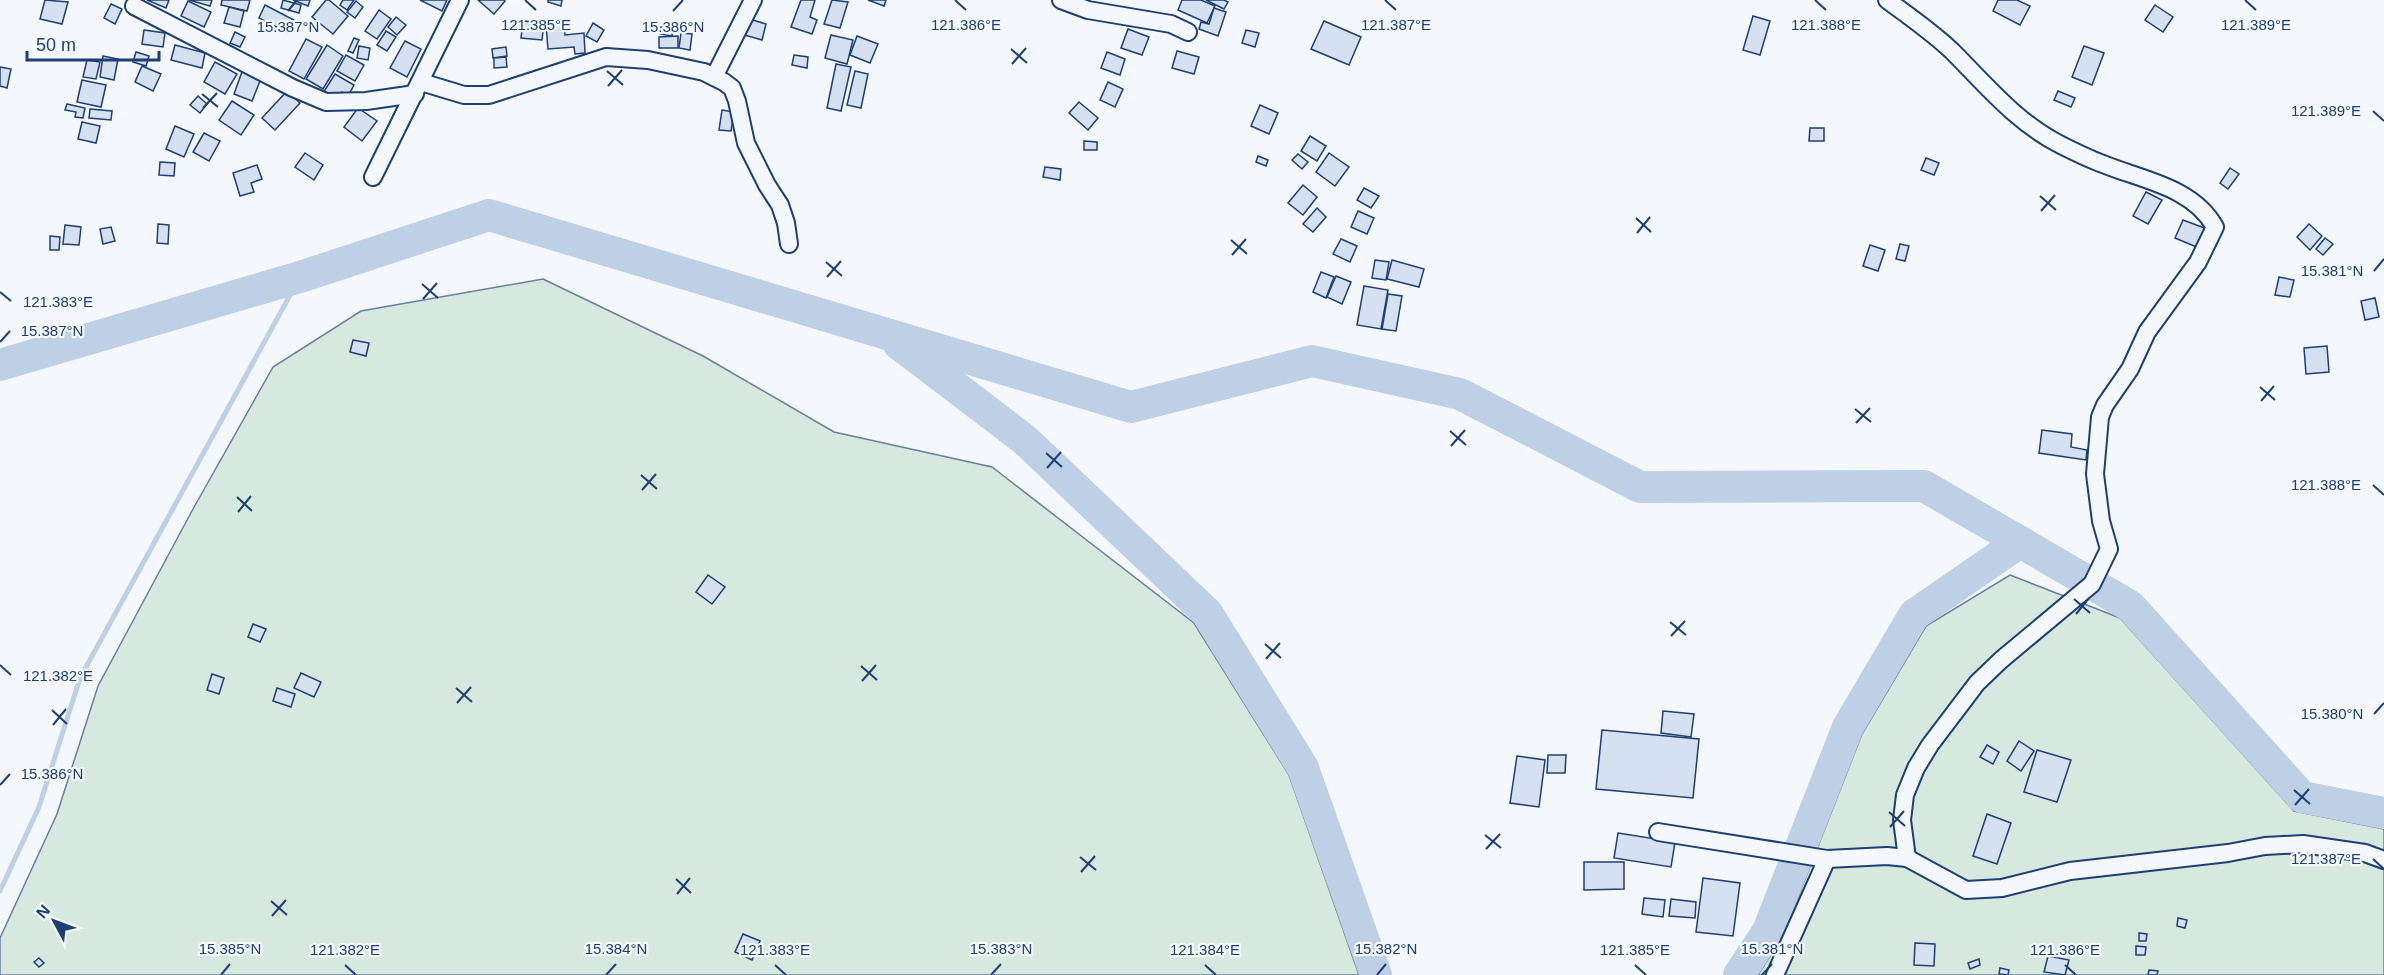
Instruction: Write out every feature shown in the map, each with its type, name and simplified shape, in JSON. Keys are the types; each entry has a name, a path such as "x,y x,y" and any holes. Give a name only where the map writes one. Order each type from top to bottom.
{"street":[{"path":"373,177 460,0"},
{"path":"714,76 753,0"},
{"path":"1061,0 1088,10 1171,24 1188,32"},
{"path":"1887,0 1943,43 2008,109 2032,127 2060,145 2102,164 2169,188 2207,212 2215,226 2198,262 2147,332 2130,369 2105,405 2100,417 2095,474 2101,520 2109,549 2096,576 2092,584 1977,683 1930,745 1916,768 1905,795 1902,820 1907,858"},
{"path":"134,6 293,88 326,102 366,101 418,88 464,95 489,94 606,57 648,60 704,72 732,88 746,143 767,185 780,204 789,244"},
{"path":"1658,832 1827,860 1887,856 1907,858 1966,890 1986,890 2070,871 2228,853 2265,846 2303,844 2365,853 2384,860"},
{"path":"1775,975 1827,860"}],"shaded area":[{"path":"543,279 703,356 834,432 992,467 1194,623 1289,775 1359,975 0,975 0,938 57,814 98,686 193,509 273,367 361,311"},
{"path":"2010,575 2120,618 2294,811 2384,829 2384,975 1758,975 1782,938 1862,734 1926,626"}],"building":[{"path":"45,0 68,2 62,24 40,19"},
{"path":"147,0 169,0 166,8"},
{"path":"189,0 212,0 210,6"},
{"path":"222,0 250,0 247,11 221,5"},
{"path":"283,0 301,5 299,13 281,8"},
{"path":"293,0 310,0 308,6"},
{"path":"326,0 348,16 333,34 312,17"},
{"path":"343,0 354,0 347,10 340,5"},
{"path":"420,0 447,0 442,11"},
{"path":"478,0 504,0 505,1 494,14"},
{"path":"548,0 562,0 561,6 548,2"},
{"path":"801,0 815,0 810,17 817,20 812,34 791,27"},
{"path":"832,0 848,2 840,28 824,24"},
{"path":"868,0 886,0 884,6"},
{"path":"1182,0 1201,0 1215,6 1207,23 1178,10"},
{"path":"1206,0 1224,0 1228,2 1224,9"},
{"path":"1998,0 2017,0 2030,6 2020,25 1993,11"},
{"path":"188,1 211,12 204,27 181,16"},
{"path":"356,1 363,7 355,18 347,12"},
{"path":"111,4 122,9 115,24 104,18"},
{"path":"265,5 294,20 288,33 259,18"},
{"path":"2155,5 2173,17 2163,32 2145,20"},
{"path":"229,7 244,11 240,27 224,23"},
{"path":"1214,8 1226,12 1218,36 1199,29 1201,22 1209,24"},
{"path":"379,10 391,19 377,39 365,31"},
{"path":"1753,16 1770,21 1760,55 1743,50"},
{"path":"396,17 406,25 397,35 388,27"},
{"path":"746,18 766,24 762,40 741,34"},
{"path":"523,21 544,23 542,40 521,38"},
{"path":"1324,21 1361,37 1349,65 1311,49"},
{"path":"564,23 565,35 584,33 585,53 575,54 574,47 548,49 546,25"},
{"path":"593,23 604,30 597,42 586,36"},
{"path":"661,27 673,29 672,36 660,34"},
{"path":"1128,29 1149,37 1142,55 1121,48"},
{"path":"144,30 165,33 163,47 142,44"},
{"path":"1246,30 1259,33 1255,47 1242,43"},
{"path":"386,31 396,37 387,51 377,45"},
{"path":"235,32 245,37 240,47 230,43"},
{"path":"681,33 692,34 690,50 679,48"},
{"path":"831,35 853,40 847,64 825,58"},
{"path":"678,36 678,48 659,48 659,37"},
{"path":"857,36 878,44 870,63 850,55"},
{"path":"354,38 359,40 353,53 348,51"},
{"path":"306,39 322,47 304,79 289,71"},
{"path":"405,41 421,49 407,77 390,68"},
{"path":"175,45 205,53 202,68 171,60"},
{"path":"327,45 343,56 323,89 306,79"},
{"path":"359,46 370,48 368,60 357,58"},
{"path":"2084,46 2104,53 2092,85 2072,77"},
{"path":"506,47 507,56 493,58 492,49"},
{"path":"1177,51 1199,57 1194,74 1172,68"},
{"path":"136,52 149,56 146,66 133,62"},
{"path":"1107,52 1125,59 1120,75 1101,68"},
{"path":"346,55 364,65 355,81 337,71"},
{"path":"794,55 808,57 807,68 792,65"},
{"path":"103,56 118,59 114,80 100,77"},
{"path":"506,57 507,67 494,68 494,58"},
{"path":"87,60 100,62 96,79 83,77"},
{"path":"215,62 237,74 225,94 204,82"},
{"path":"836,64 851,67 841,111 827,108"},
{"path":"142,66 161,74 153,91 135,82"},
{"path":"0,67 11,69 7,88 0,86"},
{"path":"243,69 262,76 252,101 234,94"},
{"path":"855,71 868,74 861,108 847,105"},
{"path":"335,74 354,85 348,96 342,92 337,101 323,93"},
{"path":"82,80 106,85 101,107 77,102"},
{"path":"1108,82 1123,89 1115,107 1100,100"},
{"path":"287,91 300,103 275,130 262,118"},
{"path":"2058,91 2075,98 2071,107 2054,100"},
{"path":"198,96 207,104 200,113 190,105"},
{"path":"232,101 254,115 241,135 219,120"},
{"path":"1079,102 1098,118 1088,130 1069,113"},
{"path":"67,104 85,108 83,118 75,117 76,112 65,110"},
{"path":"1260,105 1278,113 1269,134 1251,126"},
{"path":"358,108 377,121 362,141 344,127"},
{"path":"90,109 112,111 111,120 89,118"},
{"path":"722,110 734,112 731,131 719,130"},
{"path":"82,122 100,126 96,143 78,139"},
{"path":"175,126 194,134 184,157 166,149"},
{"path":"1810,128 1824,128 1824,141 1809,141"},
{"path":"204,133 220,141 209,161 193,152"},
{"path":"1310,136 1326,146 1317,161 1301,151"},
{"path":"1084,141 1097,142 1097,150 1084,150"},
{"path":"305,153 323,165 314,180 295,167"},
{"path":"1329,153 1349,167 1335,186 1316,172"},
{"path":"1298,154 1308,162 1302,169 1292,160"},
{"path":"1258,156 1268,160 1266,166 1256,162"},
{"path":"1926,158 1939,163 1934,175 1921,170"},
{"path":"160,162 175,163 174,176 159,175"},
{"path":"257,165 262,179 251,183 254,192 240,196 233,173"},
{"path":"1045,167 1061,169 1060,180 1043,177"},
{"path":"2230,168 2239,174 2228,189 2220,183"},
{"path":"1303,185 1317,197 1303,215 1288,203"},
{"path":"1364,188 1379,196 1371,208 1357,200"},
{"path":"2146,192 2162,200 2148,224 2133,216"},
{"path":"1317,208 1326,217 1313,232 1303,224"},
{"path":"1358,211 1374,218 1367,234 1351,227"},
{"path":"2183,220 2207,229 2199,248 2175,238"},
{"path":"158,224 169,225 168,244 157,243"},
{"path":"2309,224 2322,236 2310,250 2297,237"},
{"path":"65,225 81,227 79,245 63,244"},
{"path":"111,227 115,241 103,244 100,229"},
{"path":"50,236 60,237 59,250 50,250"},
{"path":"2325,238 2333,244 2323,255 2316,249"},
{"path":"1341,239 1357,246 1350,262 1333,254"},
{"path":"1900,244 1909,246 1905,261 1896,259"},
{"path":"1870,245 1885,250 1878,271 1863,266"},
{"path":"1375,260 1389,262 1386,280 1372,278"},
{"path":"1392,260 1424,269 1419,287 1387,279"},
{"path":"1321,272 1334,277 1326,298 1313,292"},
{"path":"1336,276 1351,282 1342,304 1327,297"},
{"path":"2279,277 2294,280 2290,297 2275,295"},
{"path":"1364,286 1388,290 1381,329 1357,325"},
{"path":"1388,294 1402,296 1396,331 1382,329"},
{"path":"2375,298 2379,317 2365,320 2361,301"},
{"path":"353,340 369,343 366,356 350,352"},
{"path":"2327,346 2329,372 2306,374 2304,348"},
{"path":"2042,430 2072,434 2071,447 2087,450 2086,460 2039,453"},
{"path":"708,575 725,587 712,604 696,592"},
{"path":"253,624 266,629 260,642 248,637"},
{"path":"301,673 321,682 314,697 294,688"},
{"path":"212,674 224,678 219,694 207,690"},
{"path":"277,688 295,694 291,707 273,701"},
{"path":"1663,711 1694,714 1691,737 1661,733"},
{"path":"1602,730 1699,739 1693,798 1596,789"},
{"path":"2019,741 2034,751 2021,771 2007,761"},
{"path":"1987,745 1999,752 1993,764 1980,757"},
{"path":"2037,750 2071,760 2057,802 2024,792"},
{"path":"1548,755 1566,755 1565,773 1547,773"},
{"path":"1517,756 1545,760 1539,807 1510,803"},
{"path":"1987,814 2011,823 1997,864 1973,856"},
{"path":"1618,833 1675,842 1671,867 1614,858"},
{"path":"1584,862 1624,862 1624,889 1584,890"},
{"path":"1703,878 1740,883 1733,936 1696,932"},
{"path":"1644,898 1665,900 1663,917 1642,914"},
{"path":"1671,899 1696,902 1695,918 1669,916"},
{"path":"2178,918 2187,920 2185,928 2177,926"},
{"path":"2139,933 2147,934 2146,941 2139,941"},
{"path":"743,934 760,941 752,960 735,952"},
{"path":"1915,943 1935,944 1934,966 1914,965"},
{"path":"2136,946 2146,947 2145,955 2136,955"},
{"path":"2048,956 2069,960 2065,975 2044,972"},
{"path":"39,958 44,963 39,967 34,962"},
{"path":"1979,959 1980,965 1970,969 1968,963"},
{"path":"2000,968 2009,970 2008,975 1999,974"},
{"path":"2149,970 2158,971 2157,975 2148,975"}],"waterway":[{"path":"0,365 300,277 489,215 1131,407 1312,361 1460,394 1640,487 1924,486 2130,606 2302,797 2384,813"},
{"path":"0,891 39,807 80,678 300,277"},
{"path":"899,344 1025,440 1207,613 1303,768 1376,975"},
{"path":"1739,975 1768,931 1848,727 1914,615 2020,542"}]}
